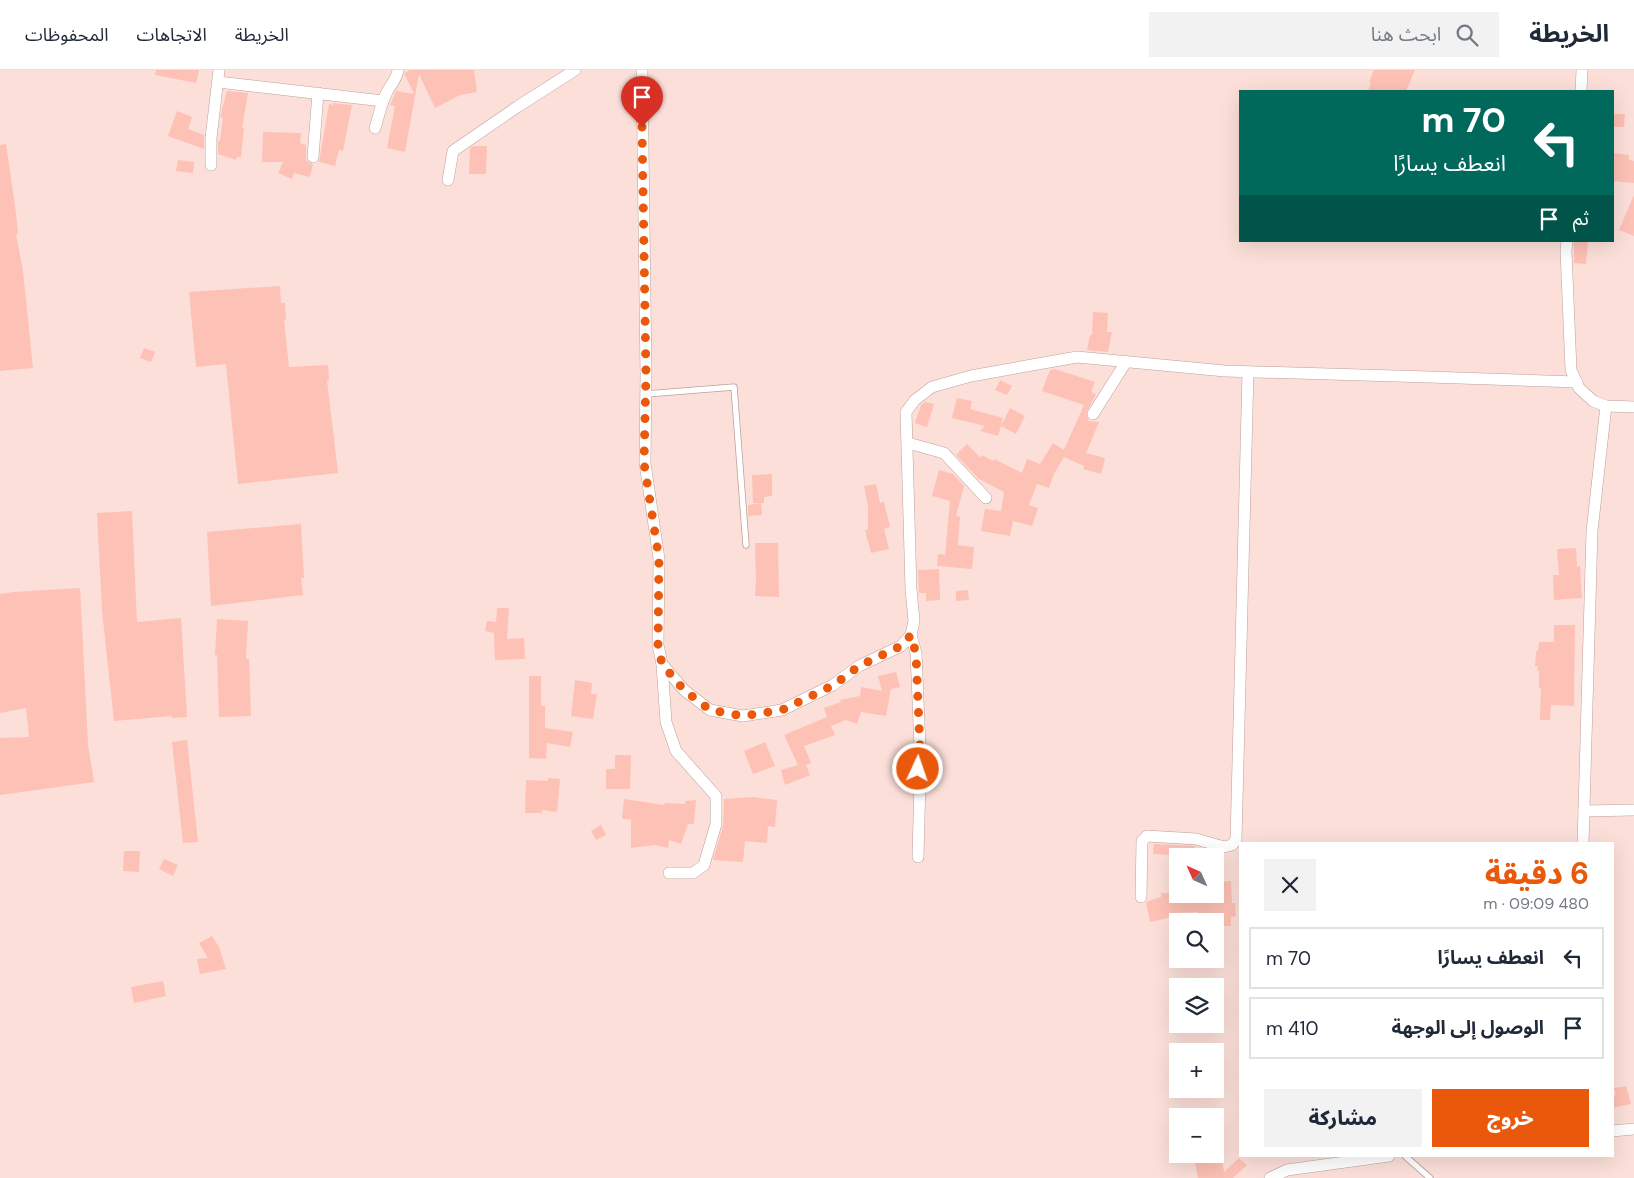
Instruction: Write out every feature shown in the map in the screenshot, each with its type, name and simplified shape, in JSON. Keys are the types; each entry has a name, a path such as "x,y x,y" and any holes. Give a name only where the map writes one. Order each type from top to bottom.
{"street":[{"path":"375,128 383,101 397,76 398,70"},
{"path":"448,180 454,151 517,107 575,70"},
{"path":"642,70 646,394 644,463 659,559 658,645 662,664 666,722 676,751 716,796 716,824 704,865 692,873 669,873"},
{"path":"1581,90 1582,70"},
{"path":"211,166 211,138 219,76 318,93 383,101"},
{"path":"313,157 318,93"},
{"path":"1567,242 1571,370 1579,388 1594,401 1606,406 1634,407"},
{"path":"918,856 920,780 917,758 920,748 916,654 911,635 914,620 911,589 906,412 915,400 932,387 971,376 1077,357 1225,372 1429,376 1576,382"},
{"path":"1092,414 1126,362"},
{"path":"1141,897 1142,841 1147,836 1196,839 1224,847 1232,845 1236,840 1248,372"},
{"path":"1583,842 1592,531 1606,406"},
{"path":"908,443 944,453 986,498"},
{"path":"662,664 684,690 710,710 743,716 782,710 834,685 859,666 901,646 911,635"},
{"path":"1584,811 1634,810"},
{"path":"1614,1131 1634,1129"},
{"path":"1270,1178 1287,1170 1382,1157"}],"lane":[{"path":"646,394 734,387 746,544"},
{"path":"1406,1157 1430,1178"}],"building":[{"path":"156,70 199,70 196,83 155,75"},
{"path":"410,70 474,70 477,92 460,95 435,108 419,74 405,152 387,148 395,106 390,105 396,91 414,94 405,75"},
{"path":"1374,70 1415,70 1406,90 1368,90 1371,83 1369,82"},
{"path":"227,91 248,93 242,128 244,128 241,157 237,157 236,160 218,154 218,140 220,141 223,118 221,117 222,109"},
{"path":"333,103 352,105 343,151 339,150 335,166 319,162 329,104 333,105"},
{"path":"177,111 192,117 188,129 204,135 204,149 168,136"},
{"path":"1614,114 1625,114 1624,127 1614,127"},
{"path":"263,132 301,133 300,143 306,145 306,160 313,164 310,177 294,173 292,179 278,173 283,162 262,162"},
{"path":"6,144 16,213 18,234 16,234 23,271 33,368 0,371 0,145"},
{"path":"474,146 487,146 486,174 469,174 470,148"},
{"path":"1614,153 1629,155 1629,160 1634,161 1634,183 1614,181"},
{"path":"178,160 194,162 193,173 176,171"},
{"path":"1634,195 1634,236 1619,230"},
{"path":"1574,242 1588,242 1586,264 1574,263"},
{"path":"280,286 281,303 285,303 286,320 284,320 289,367 328,365 329,380 327,380 338,473 238,484 226,364 196,367 189,292"},
{"path":"1093,312 1108,313 1107,332 1112,332 1108,352 1087,350 1090,335 1092,335"},
{"path":"144,348 155,352 151,362 140,358"},
{"path":"1055,369 1095,382 1091,392 1096,394 1086,414 1089,421 1099,422 1086,453 1105,458 1101,474 1083,469 1084,466 1064,457 1054,474 1049,488 1037,484 1029,505 1038,508 1032,526 1013,521 1010,536 981,531 985,509 1001,511 1004,492 979,479 956,455 967,444 981,458 982,455 993,461 994,459 1022,473 1027,459 1040,464 1053,443 1064,450 1084,405 1042,391 1050,370"},
{"path":"1000,380 1012,386 1007,395 995,390"},
{"path":"957,398 972,401 970,409 1003,418 998,436 980,431 985,426 952,418"},
{"path":"925,402 934,404 927,427 915,423 921,405"},
{"path":"1010,408 1025,416 1016,434 1001,426"},
{"path":"939,470 953,474 964,486 956,516 960,517 958,545 974,547 972,569 937,566 938,554 945,555 950,501 932,496"},
{"path":"772,474 772,496 764,497 764,503 753,503 752,475"},
{"path":"876,484 880,503 884,502 890,527 884,529 889,549 871,553 865,530 868,529 868,507 864,486"},
{"path":"761,503 762,515 748,516 748,505"},
{"path":"132,511 137,622 181,618 187,717 172,718 172,716 114,721 102,611 97,513"},
{"path":"301,524 304,578 301,578 303,595 211,606 207,532"},
{"path":"755,543 778,543 779,597 755,596"},
{"path":"1576,548 1577,567 1580,566 1582,598 1554,600 1553,575 1559,575 1557,549"},
{"path":"939,569 940,600 926,601 926,593 919,593 918,570"},
{"path":"80,588 88,744 94,782 0,795 0,738 29,737 26,708 0,713 0,594"},
{"path":"968,590 969,600 956,601 956,591"},
{"path":"497,608 509,608 507,639 524,638 525,659 495,660 494,633 485,631 487,621 496,622"},
{"path":"217,619 248,621 246,659 249,659 251,716 219,717 217,655 215,655"},
{"path":"1554,625 1575,625 1574,706 1551,705 1550,720 1540,720 1541,688 1539,688 1538,666 1535,666 1536,651 1538,651 1539,642 1554,642"},
{"path":"896,672 900,687 891,689 886,716 861,712 857,724 846,720 831,726 835,735 804,746 811,763 806,765 810,775 785,785 781,770 798,765 784,735 827,717 824,708 841,702 840,700 860,696 861,687 882,691 878,676"},
{"path":"529,676 541,676 541,706 545,706 545,728 573,732 570,747 547,743 546,759 529,758"},
{"path":"575,680 592,683 591,694 597,694 593,719 571,716"},
{"path":"187,740 198,842 183,843 172,742"},
{"path":"765,742 775,766 753,774 744,751"},
{"path":"615,755 631,755 630,789 606,789 606,769 615,769"},
{"path":"548,778 560,779 557,812 542,810 542,813 525,813 526,780 548,781"},
{"path":"752,797 777,800 775,827 768,826 767,843 745,841 743,862 713,860 723,826 724,799"},
{"path":"624,799 664,805 665,803 685,804 685,801 696,800 694,824 688,824 681,844 669,840 668,848 655,845 631,848 631,819 622,819"},
{"path":"601,825 606,835 596,840 591,831"},
{"path":"1154,844 1195,846 1195,848 1169,848 1169,855 1153,854"},
{"path":"124,851 140,851 139,872 123,871"},
{"path":"164,859 178,865 173,876 159,869"},
{"path":"1224,881 1231,881 1232,903 1235,903 1236,916 1231,917 1231,926 1224,926 1224,913 1169,913 1169,918 1150,922 1146,903 1161,897 1161,893 1169,893 1169,903 1224,903"},
{"path":"212,936 219,947 226,969 200,974 197,959 208,958 199,943"},
{"path":"163,981 166,996 134,1003 131,987"},
{"path":"1626,1086 1631,1104 1614,1108 1614,1096 1616,1095 1614,1088"},
{"path":"1239,1158 1247,1165 1233,1178 1198,1178 1195,1163 1223,1163 1224,1172"}],"route":[{"path":"642,127 646,374 644,463 659,559 658,645 662,664 684,690 710,710 743,716 782,710 834,685 859,666 901,646 911,635 916,654 920,748 917,758 918,769"}]}
